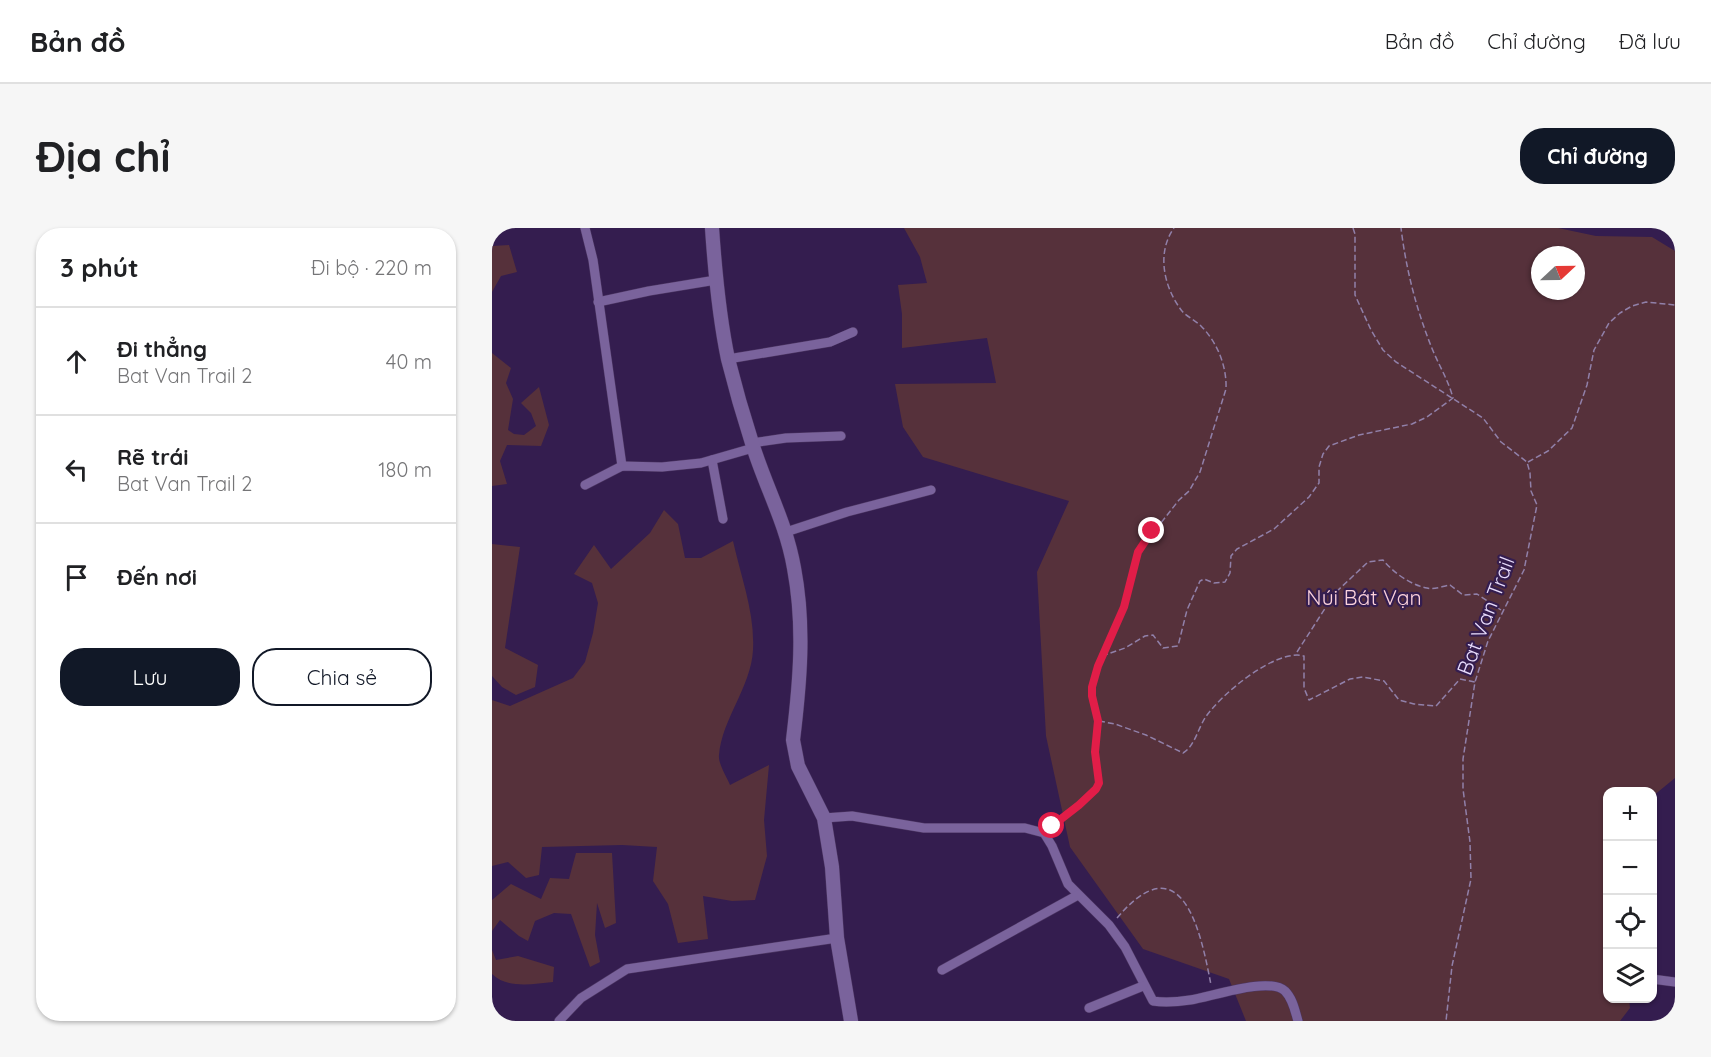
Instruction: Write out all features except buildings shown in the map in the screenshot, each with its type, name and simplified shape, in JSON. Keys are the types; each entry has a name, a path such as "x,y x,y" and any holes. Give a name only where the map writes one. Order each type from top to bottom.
{"main road":[{"path":"712,228 716,280 728,359 753,446 786,532 794,567 801,621 802,654 793,740 794,753 798,766 824,818 832,867 837,938 851,1021"}],"street":[{"path":"585,228 593,260 622,466"},
{"path":"598,302 716,280"},
{"path":"728,359 830,342 853,332"},
{"path":"585,485 622,466 662,467 712,460 786,438 841,436"},
{"path":"712,460 723,519"},
{"path":"786,532 931,490"},
{"path":"824,818 852,816 924,828 1025,828 1044,833 1068,884 1109,925 1125,947 1143,986 1153,1001 1167,1003 1236,989 1273,985 1284,990 1292,1000 1298,1021"},
{"path":"942,970 1078,896"},
{"path":"559,1021 580,998 627,969 837,938"},
{"path":"1657,980 1675,982"},
{"path":"1089,1008 1143,986"}],"path":[{"path":"1044,833 1096,789 1099,783 1095,752 1098,721 1092,687 1102,657 1124,607 1138,552 1179,500 1189,491 1200,472 1226,389 1227,376 1218,351 1200,325 1182,310 1168,284 1164,253 1166,242 1174,228"},
{"path":"1353,228 1355,234 1355,296 1383,350 1396,362 1483,418 1501,442 1527,462 1548,451 1572,428 1587,385 1594,350 1609,323 1632,306 1646,302 1675,305"},
{"path":"1401,228 1415,304 1432,349 1449,381 1453,398"},
{"path":"1102,657 1131,645 1145,636 1153,635 1163,648 1178,646 1187,610 1200,581 1204,579 1214,583 1225,582 1230,573 1231,556 1237,549 1274,529 1309,497 1319,483 1319,467 1323,454 1329,446 1359,435 1412,424 1427,417 1453,398"},
{"name":"Bat Van Trail","path":"1446,1021 1446,1003 1452,966 1471,879 1463,759 1475,682 1488,641 1524,570 1527,550 1533,534 1538,505 1530,491 1530,473 1527,462"},
{"path":"1296,654 1335,592 1368,562 1383,560 1391,570 1428,589 1450,585 1463,595 1477,594 1502,610"},
{"path":"1098,721 1115,724 1146,735 1183,753 1189,749 1205,717 1217,702 1258,670 1275,660 1296,654 1304,656 1304,688 1309,700 1350,679 1363,677 1384,681 1399,700 1436,706 1460,679 1475,682"},
{"path":"1109,925 1142,892 1154,888 1167,889 1177,894 1185,903 1199,930 1213,995"}],"green space":[{"name":"Núi Bát Vạn","path":"904,228 1558,228 1596,236 1652,237 1675,251 1675,778 1657,793 1657,787 1603,787 1603,1003 1629,1003 1630,1008 1620,1021 1246,1021 1229,979 1143,949 1070,847 1046,736 1037,572 1069,501 923,457 903,427 895,384 996,383 987,338 902,348 902,314 898,285 927,283 920,257"},
{"path":"509,245 517,272 501,276 492,292 492,246"},
{"path":"492,353 511,368 506,383 513,399 508,430 514,434 524,435 536,426 531,413 521,403 539,387 549,425 541,446 507,445 500,461 507,484 492,486"},
{"path":"664,510 678,524 685,558 701,558 733,541 750,609 753,650 747,677 725,729 719,759 730,785 769,765 764,820 767,856 755,900 732,901 703,896 708,939 678,943 668,904 653,881 657,847 622,845 542,847 539,875 526,878 508,862 492,866 492,700 510,706 573,678 585,662 598,603 592,583 574,574 594,545 611,569 650,533"},
{"path":"492,544 520,547 505,648 538,665 535,687 516,695 502,687 492,676"},
{"path":"576,853 612,853 616,923 605,928 597,903 595,935 600,962 590,967 571,914 554,913 535,921 528,941 500,920 492,931 492,900 511,884 541,899 550,878 569,879"},
{"path":"492,950 496,960 518,956 554,967 553,982 513,984 498,979 492,974"}],"route":[{"path":"1052,826 1079,805 1096,789 1099,783 1095,752 1098,721 1092,687 1098,666 1124,607 1138,552 1152,531"}]}
